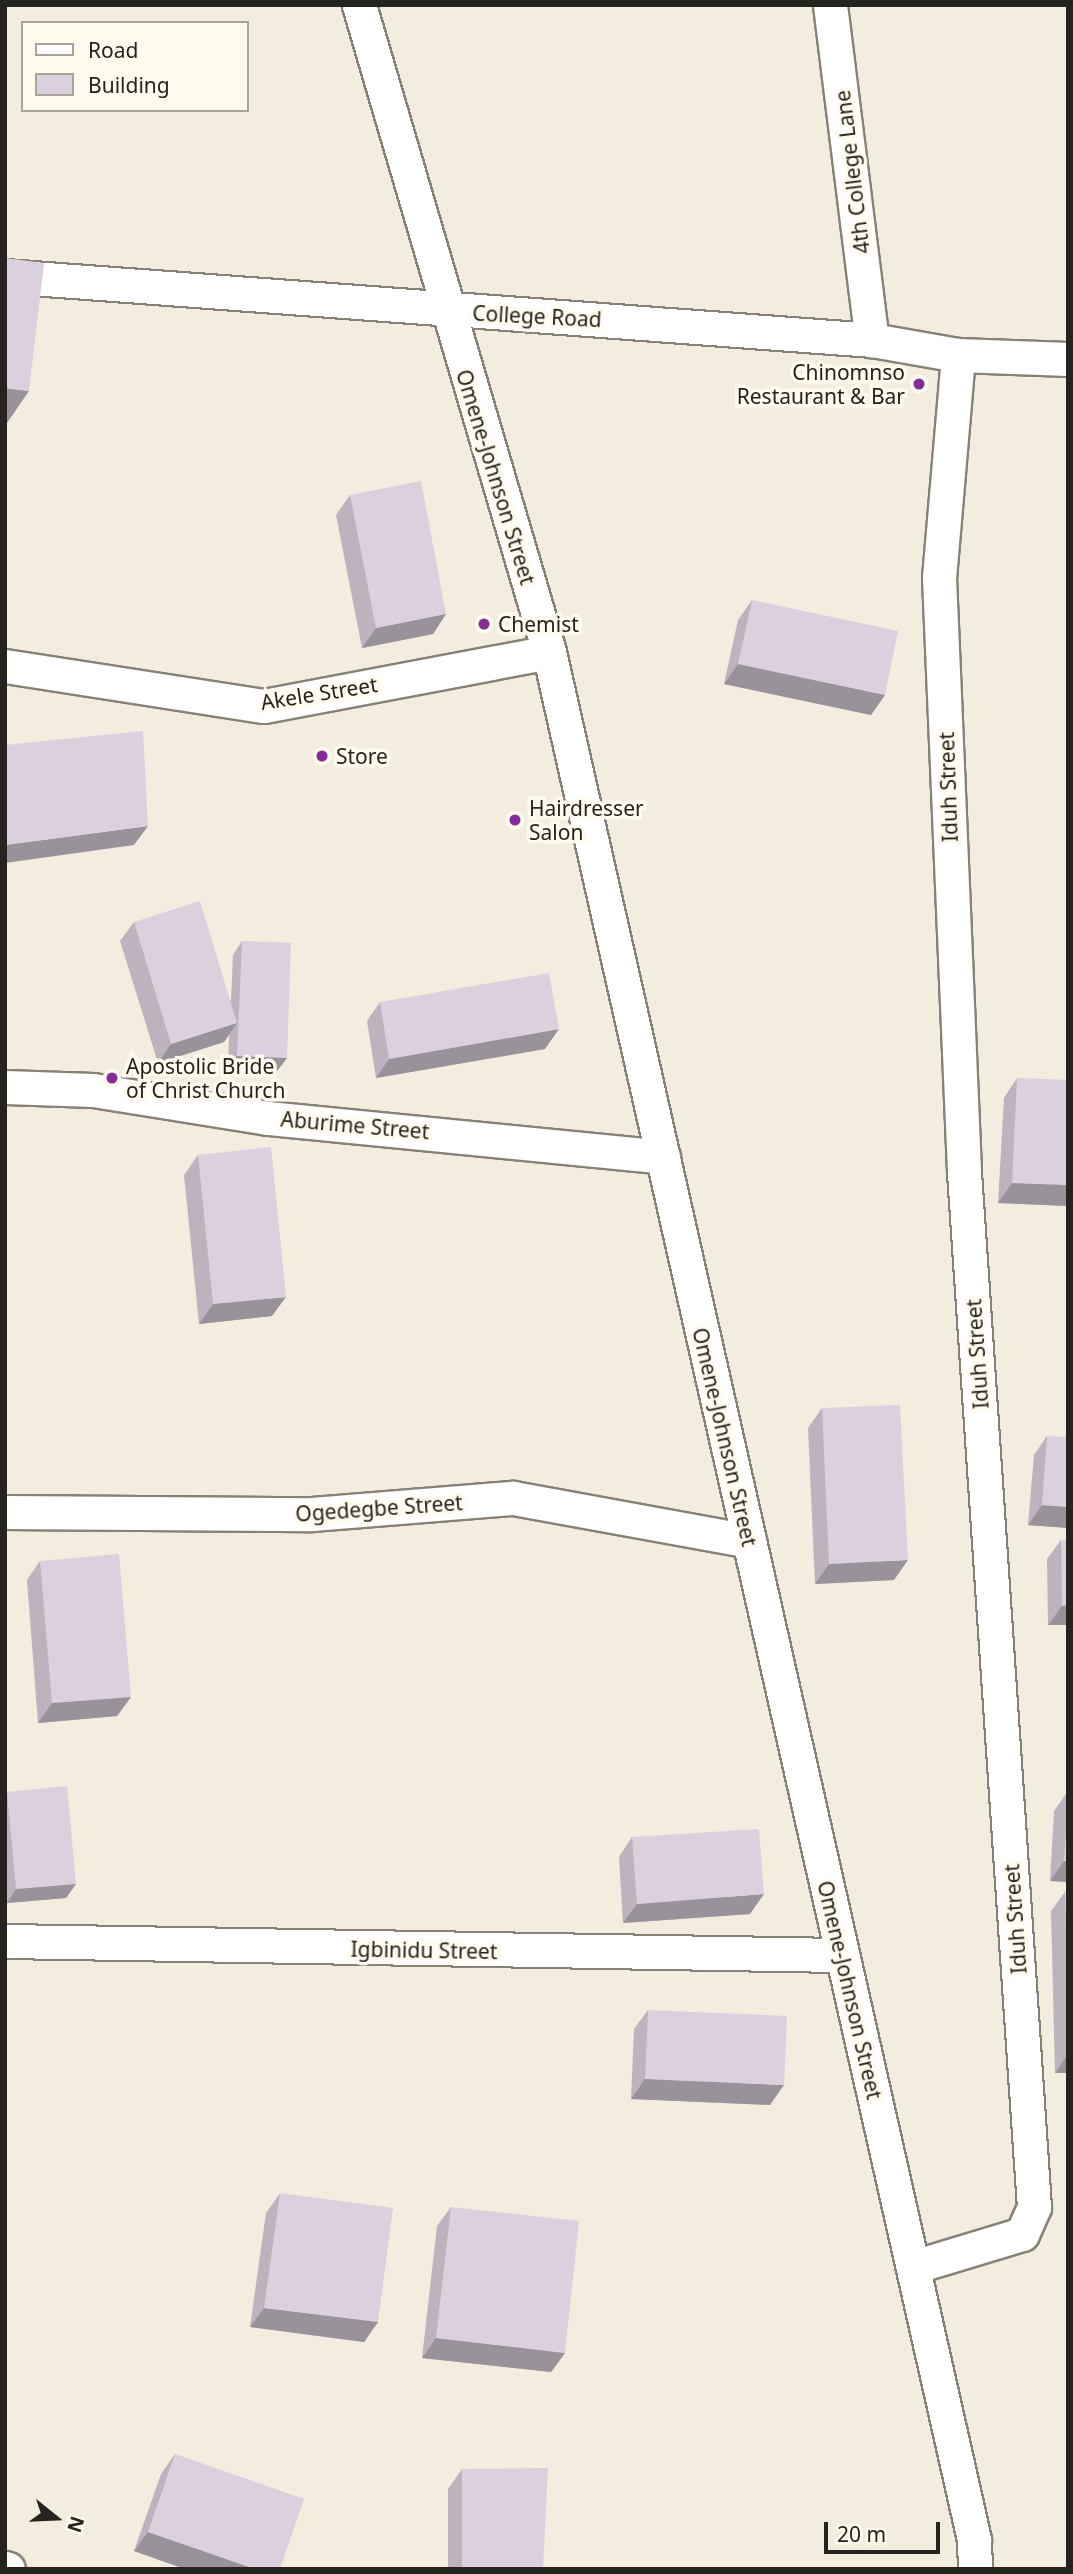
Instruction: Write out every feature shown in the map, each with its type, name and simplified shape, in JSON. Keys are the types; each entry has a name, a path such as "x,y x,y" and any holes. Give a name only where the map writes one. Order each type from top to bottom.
{"street":[{"name":"Omene-Johnson Street","path":"359,5 549,652 974,2540 975,2569"},
{"name":"4th College Lane","path":"830,5 873,340"},
{"name":"College Road","path":"5,276 447,311 873,340 958,355 1068,359"},
{"name":"Iduh Street","path":"912,2267 1022,2234 1034,2207 964,1171 939,592 958,355"},
{"name":"Akele Street","path":"5,666 264,706 549,652"},
{"name":"Aburime Street","path":"5,1087 93,1090 268,1118 663,1157"},
{"name":"Ogedegbe Street","path":"5,1512 312,1514 513,1499 749,1541"},
{"name":"Igbinidu Street","path":"5,1941 842,1955"}],"building":[{"path":"5,258 44,263 29,391 5,388"},
{"path":"421,481 446,614 376,628 350,495"},
{"path":"752,600 898,631 885,695 738,664"},
{"path":"143,731 148,826 5,845 5,745"},
{"path":"200,901 237,1023 171,1044 134,922"},
{"path":"242,941 291,943 287,1058 237,1056"},
{"path":"549,973 559,1029 389,1059 380,1002"},
{"path":"1017,1078 1068,1080 1068,1185 1012,1183"},
{"path":"271,1147 286,1297 213,1304 198,1155"},
{"path":"900,1405 908,1560 829,1564 822,1408"},
{"path":"1047,1436 1068,1437 1068,1507 1042,1505"},
{"path":"1061,1540 1068,1540 1068,1605 1062,1606"},
{"path":"119,1554 131,1697 52,1703 40,1561"},
{"path":"67,1786 76,1884 16,1889 7,1792"},
{"path":"1068,1796 1068,1861 1064,1861"},
{"path":"759,1829 764,1894 637,1904 632,1837"},
{"path":"1065,1892 1068,1892 1068,2025"},
{"path":"648,2010 787,2016 784,2085 645,2079"},
{"path":"280,2193 393,2208 378,2322 264,2308"},
{"path":"451,2207 579,2221 565,2353 436,2338"},
{"path":"175,2454 304,2499 280,2569 255,2569 148,2532"},
{"path":"548,2468 543,2569 462,2569 462,2469"}],"place":[{"name":"Chinomnso Restaurant & Bar","path":"919,384"},
{"name":"Chemist","path":"484,624"},
{"name":"Store","path":"322,756"},
{"name":"Hairdresser Salon","path":"515,820"},
{"name":"Apostolic Bride of Christ Church","path":"112,1078"}]}
